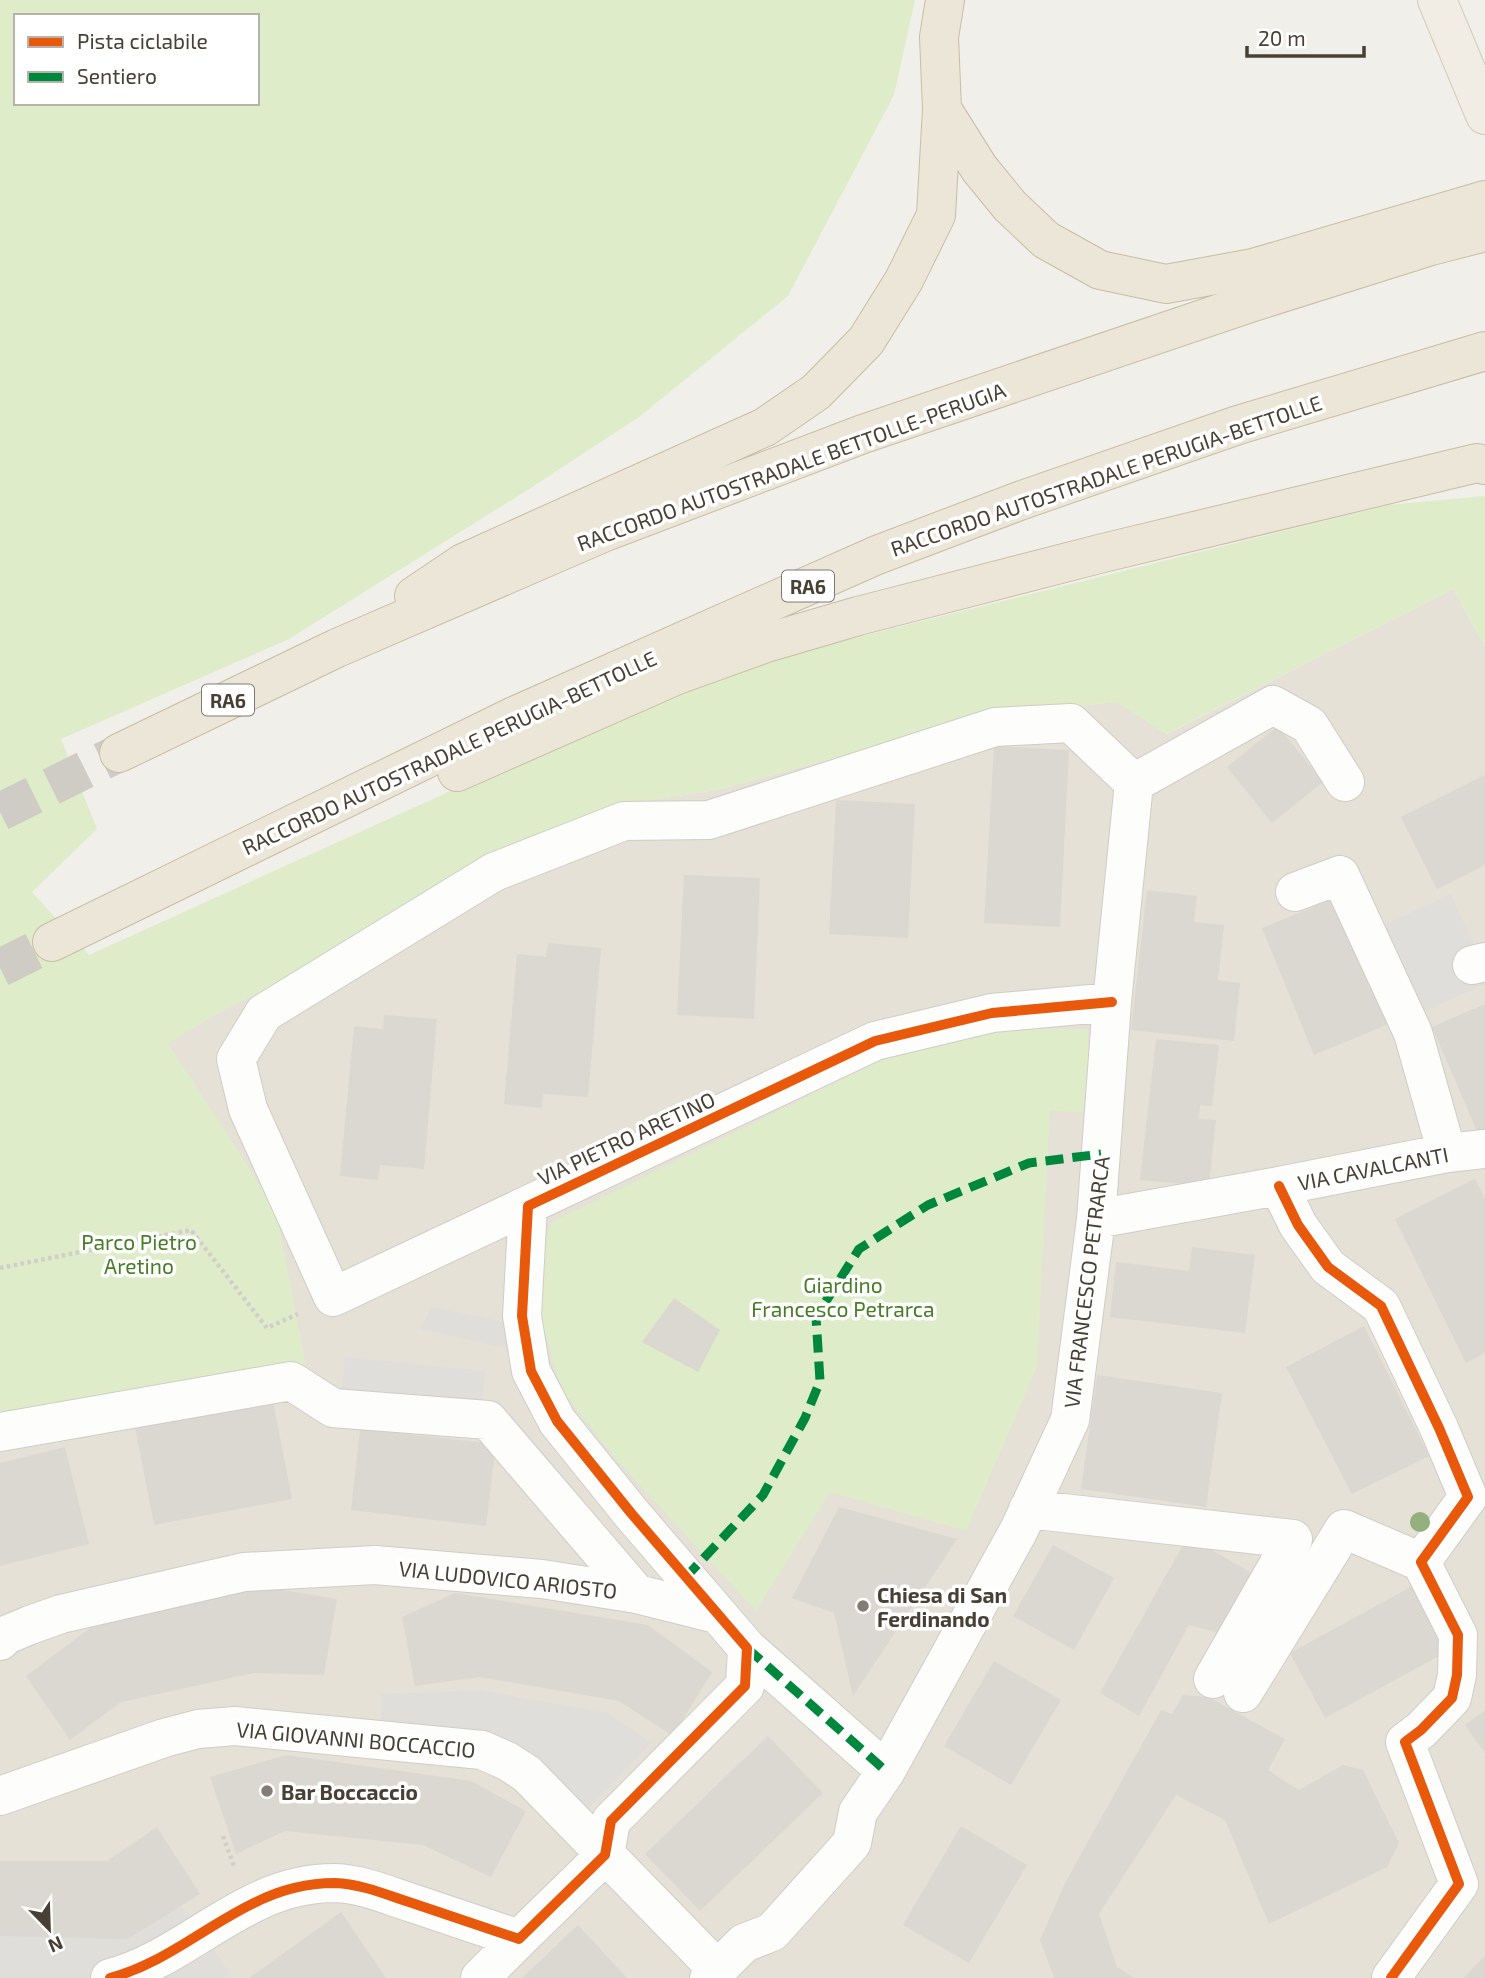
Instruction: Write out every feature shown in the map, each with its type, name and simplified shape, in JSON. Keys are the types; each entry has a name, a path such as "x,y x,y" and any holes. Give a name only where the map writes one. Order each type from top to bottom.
{"highway":[{"path":"337,648 463,563 765,427 816,392 866,341 904,280 936,215 942,109 939,37 944,0"},
{"path":"942,109 979,168 1010,206 1046,240 1101,270 1166,284 1425,232 1485,200"},
{"name":"RACCORDO AUTOSTRADALE BETTOLLE-PERUGIA","path":"119,753 337,648 605,532 850,439 1250,303 1425,232 1485,232"},
{"name":"RACCORDO AUTOSTRADALE PERUGIA-BETTOLLE","path":"52,942 514,716 877,555 1022,500 1238,425 1475,354"},
{"path":"178,882 316,834 677,676 766,643 858,616 1103,553 1482,462"}],"main road":[{"path":"1437,0 1485,115"}],"street":[{"path":"528,1206 333,1297 248,1109 236,1059 264,1013 494,872 624,821 709,820 995,727 1071,723 1134,783 1273,705 1309,725 1345,782"},
{"name":"VIA FRANCESCO PETRARCA","path":"724,1964 752,1913 832,1827 858,1812 886,1771 1019,1530 1070,1419 1096,1219 1112,1002 1134,783"},
{"path":"1295,892 1340,875 1413,1033 1447,1153"},
{"name":"VIA PIETRO ARETINO","path":"717,1614 557,1421 531,1371 522,1316 528,1206 875,1041 992,1013 1112,1002"},
{"name":"VIA CAVALCANTI","path":"1096,1219 1447,1153 1485,1149"},
{"path":"1279,1186 1298,1225 1328,1268 1381,1306 1439,1427 1475,1485 1421,1562"},
{"path":"0,1432 291,1381 333,1408 488,1420 637,1594"},
{"path":"1028,1509 1293,1539 1228,1686 1344,1529 1421,1562 1458,1635 1457,1675 1452,1698 1421,1731 1405,1742 1459,1884 1391,1978"},
{"name":"VIA LUDOVICO ARIOSTO","path":"0,1641 6,1635 61,1614 244,1572 375,1565 542,1578 637,1594 717,1614"},
{"path":"717,1614 747,1648 886,1771"},
{"path":"480,1978 605,1855 611,1821 745,1686 747,1648"},
{"name":"VIA GIOVANNI BOCCACCIO","path":"3,1785 198,1729 235,1726 482,1750 527,1774 605,1855 724,1964"},
{"path":"110,1978 164,1957 252,1904 282,1892 317,1884 337,1883 365,1888 519,1940"}],"path":[{"path":"0,1268 191,1230 267,1328 333,1297"}],"shaded area":[{"path":"1453,589 1485,647 1485,1978 0,1978 0,1139 4,1140 218,1013 625,804 717,790 993,715 1117,702 1167,734"},
{"path":"1451,894 1485,970 1485,984 1416,1015 1377,928"},
{"path":"431,1307 511,1323 505,1348 421,1329"},
{"path":"345,1357 485,1371 482,1405 342,1390"},
{"path":"478,1690 608,1713 651,1743 588,1809 526,1749 381,1722 381,1694"},
{"path":"180,1905 203,1932 232,1978 0,1978 0,1936"}],"green space":[{"name":"Parco Pietro Aretino","path":"0,0 915,0 894,95 788,296 639,417 289,639 61,739 97,829 32,892 89,955 706,675 1388,505 1485,496 1485,647 1453,589 1166,734 1117,702 993,715 717,790 625,804 218,1013 168,1043 276,1210 306,1367 0,1416"},
{"name":"Giardino Francesco Petrarca","path":"991,1029 1088,1029 1088,1113 1050,1110 1037,1367 966,1531 830,1492 756,1611 615,1458 562,1390 541,1320 541,1252 552,1222 882,1060"}],"building":[{"path":"1278,726 1323,782 1272,823 1227,767"},
{"path":"994,746 1069,750 1060,927 984,923"},
{"path":"1485,775 1485,865 1437,889 1401,817"},
{"path":"836,800 915,804 908,938 829,934"},
{"path":"684,875 760,878 754,1019 677,1015"},
{"path":"1147,890 1197,896 1194,922 1224,925 1218,980 1240,983 1234,1041 1131,1030"},
{"path":"1338,897 1391,1023 1314,1055 1262,928"},
{"path":"548,943 601,948 588,1097 543,1094 542,1108 504,1104 517,954 546,957"},
{"path":"1485,1004 1485,1136 1480,1138 1432,1027"},
{"path":"384,1015 437,1019 424,1169 380,1165 378,1180 340,1176 354,1026 383,1029"},
{"path":"1156,1039 1219,1045 1212,1106 1200,1105 1199,1119 1216,1120 1209,1186 1140,1180"},
{"path":"1475,1179 1485,1199 1485,1353 1466,1363 1395,1219"},
{"path":"1192,1247 1255,1255 1245,1333 1110,1317 1116,1262 1189,1271"},
{"path":"674,1298 720,1330 698,1372 642,1342"},
{"path":"1364,1326 1429,1456 1352,1494 1286,1367"},
{"path":"1097,1375 1222,1393 1206,1507 1081,1489"},
{"path":"273,1401 292,1499 154,1525 135,1427"},
{"path":"360,1429 496,1444 486,1526 351,1510"},
{"path":"65,1447 89,1544 0,1566 0,1463"},
{"name":"Chiesa di San Ferdinando","path":"839,1507 957,1539 853,1696 834,1613 792,1598"},
{"path":"1188,1536 1255,1575 1222,1634 1189,1625 1139,1716 1100,1693"},
{"path":"1053,1545 1114,1578 1074,1650 1013,1616"},
{"path":"1416,1584 1452,1649 1325,1718 1290,1653"},
{"path":"257,1586 337,1599 324,1675 254,1673 121,1702 70,1740 26,1676 90,1628"},
{"path":"455,1593 648,1625 712,1672 673,1736 619,1701 480,1677 415,1686 402,1617"},
{"path":"994,1661 1061,1700 1011,1785 944,1746"},
{"path":"1183,1695 1208,1697 1285,1739 1268,1770 1299,1790 1343,1765 1363,1770 1399,1843 1387,1867 1269,1924 1225,1820 1176,1795 1099,1914 1117,1967 1134,1978 1054,1978 1040,1940 1065,1883 1161,1710 1172,1714"},
{"path":"1485,1710 1485,1753 1465,1725"},
{"path":"768,1736 823,1793 700,1911 645,1854"},
{"path":"287,1755 471,1781 526,1811 491,1877 423,1845 285,1831 236,1854 210,1777"},
{"path":"961,1826 1027,1865 969,1963 903,1925"},
{"path":"157,1827 200,1894 128,1939 0,1936 0,1861 107,1861"},
{"path":"341,1912 386,1978 249,1978"},
{"path":"578,1925 627,1978 522,1978"},
{"path":"1485,1955 1485,1978 1464,1978"}],"tunnel":[{"path":"0,812 119,753"},
{"path":"0,968 52,942"}],"marked path":[{"path":"685,1578 763,1495 805,1418 820,1381 816,1317 859,1249 928,1205 1029,1163 1101,1154"},
{"path":"747,1648 886,1771"}],"cycle path":[{"path":"110,1978 148,1964 262,1899 292,1889 324,1883 355,1885 374,1890 519,1939 605,1855 611,1821 745,1686 747,1648 631,1513 557,1421 531,1371 522,1316 528,1206 875,1041 992,1013 1112,1002"},
{"path":"1279,1186 1298,1225 1328,1267 1381,1306 1439,1428 1468,1497 1421,1562 1458,1635 1457,1675 1452,1698 1421,1730 1405,1742 1459,1884 1391,1978"}],"place":[{"name":"Chiesa di San Ferdinando","path":"863,1606"},
{"name":"Bar Boccaccio","path":"267,1791"}]}
